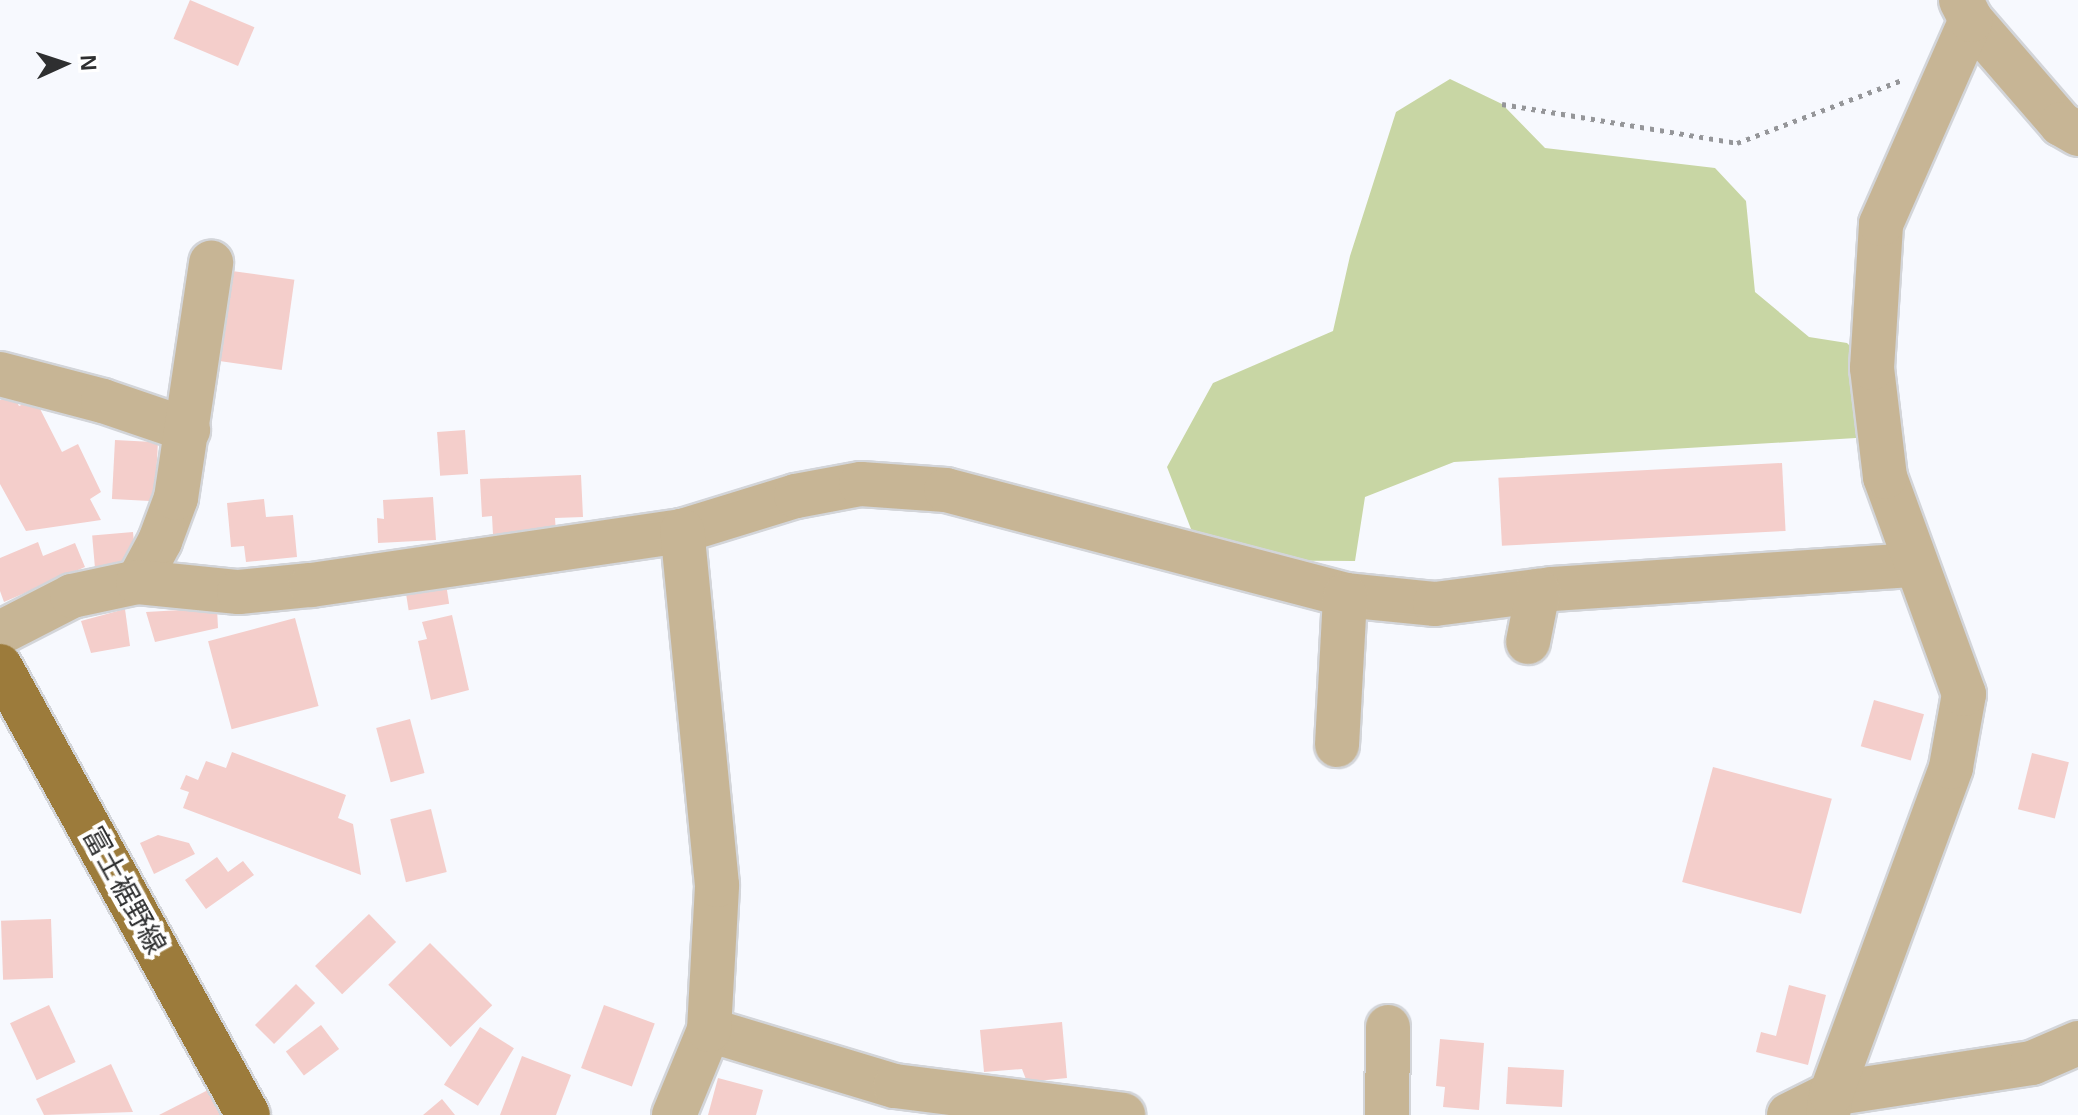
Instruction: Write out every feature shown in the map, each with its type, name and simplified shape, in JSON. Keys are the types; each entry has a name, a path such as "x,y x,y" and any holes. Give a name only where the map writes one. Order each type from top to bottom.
{"main road":[{"name":"富士裾野線","path":"0,666 248,1115"}],"street":[{"path":"1830,1105 1951,767 1964,694 1885,477 1872,368 1881,224 1952,61 1966,10"},
{"path":"1966,10 2061,124 2078,134"},
{"path":"138,582 160,541 176,498 211,263"},
{"path":"0,374 103,401 188,430"},
{"path":"0,633 72,596 138,582 239,592 532,555 682,531 796,496 861,484 946,490 1345,595 1435,604 1538,591 1915,565"},
{"path":"674,1115 709,1030 717,885 682,531"},
{"path":"1528,642 1538,591"},
{"path":"1337,745 1345,595"},
{"path":"1387,1115 1388,1027"},
{"path":"709,1030 895,1086 1123,1115"},
{"path":"1789,1115 2032,1063 2078,1043"}],"path":[{"path":"1502,104 1737,143 1952,61"}],"green space":[{"path":"1450,79 1502,104 1545,148 1715,168 1746,201 1755,292 1809,337 1847,343 1872,368 1856,438 1454,462 1365,497 1355,561 1203,560 1167,467 1213,383 1333,331 1350,256 1396,112"}],"building":[{"path":"190,0 254,27 238,66 174,39"},
{"path":"232,271 294,280 282,370 219,361"},
{"path":"13,394 19,406 35,399 62,452 78,444 101,492 90,499 101,520 26,531 0,484 0,400"},
{"path":"465,430 468,474 440,476 437,432"},
{"path":"115,440 158,442 155,501 112,499"},
{"path":"1782,463 1786,531 1502,546 1498,478"},
{"path":"581,475 583,517 555,518 556,533 493,535 492,516 482,517 480,479"},
{"path":"433,497 436,540 378,543 377,518 384,519 383,500"},
{"path":"264,499 266,517 293,515 297,557 246,562 244,546 231,547 227,503"},
{"path":"133,532 136,565 95,568 92,536"},
{"path":"38,542 43,556 75,543 85,567 4,602 0,591 0,558"},
{"path":"446,584 449,604 409,610 406,590"},
{"path":"217,608 218,628 155,642 146,612"},
{"path":"125,609 130,646 91,653 81,621"},
{"path":"452,615 469,690 431,700 418,641 427,639 422,622"},
{"path":"295,618 319,706 232,729 208,641"},
{"path":"1874,700 1924,714 1911,760 1861,746"},
{"path":"410,719 424,773 391,782 376,728"},
{"path":"232,752 346,795 338,818 353,824 361,875 183,808 189,792 180,789 186,775 198,780 206,761 226,768"},
{"path":"2032,753 2069,762 2055,818 2018,809"},
{"path":"1713,767 1832,799 1801,914 1682,882"},
{"path":"431,809 447,872 406,882 390,819"},
{"path":"158,835 189,843 195,854 154,874 140,843"},
{"path":"217,857 228,872 243,861 254,875 206,909 185,880"},
{"path":"369,914 396,942 342,994 315,966"},
{"path":"51,919 53,978 3,980 1,921"},
{"path":"430,943 492,1005 451,1047 388,985"},
{"path":"296,984 315,1003 274,1044 255,1025"},
{"path":"1789,985 1826,995 1808,1065 1756,1052 1761,1032 1776,1036"},
{"path":"49,1005 76,1062 37,1080 10,1023"},
{"path":"604,1005 655,1023 632,1086 581,1068"},
{"path":"1062,1022 1067,1078 1027,1082 1022,1069 984,1072 980,1030"},
{"path":"321,1025 339,1049 304,1075 286,1051"},
{"path":"480,1027 514,1048 478,1106 444,1085"},
{"path":"1440,1039 1484,1043 1479,1110 1443,1107 1445,1087 1436,1086"},
{"path":"522,1056 571,1075 556,1115 500,1115"},
{"path":"111,1064 133,1112 44,1115 36,1099"},
{"path":"1508,1067 1564,1070 1562,1107 1506,1104"},
{"path":"718,1078 763,1090 756,1115 708,1115"},
{"path":"208,1090 221,1115 159,1115"},
{"path":"442,1099 455,1115 423,1115"}]}
